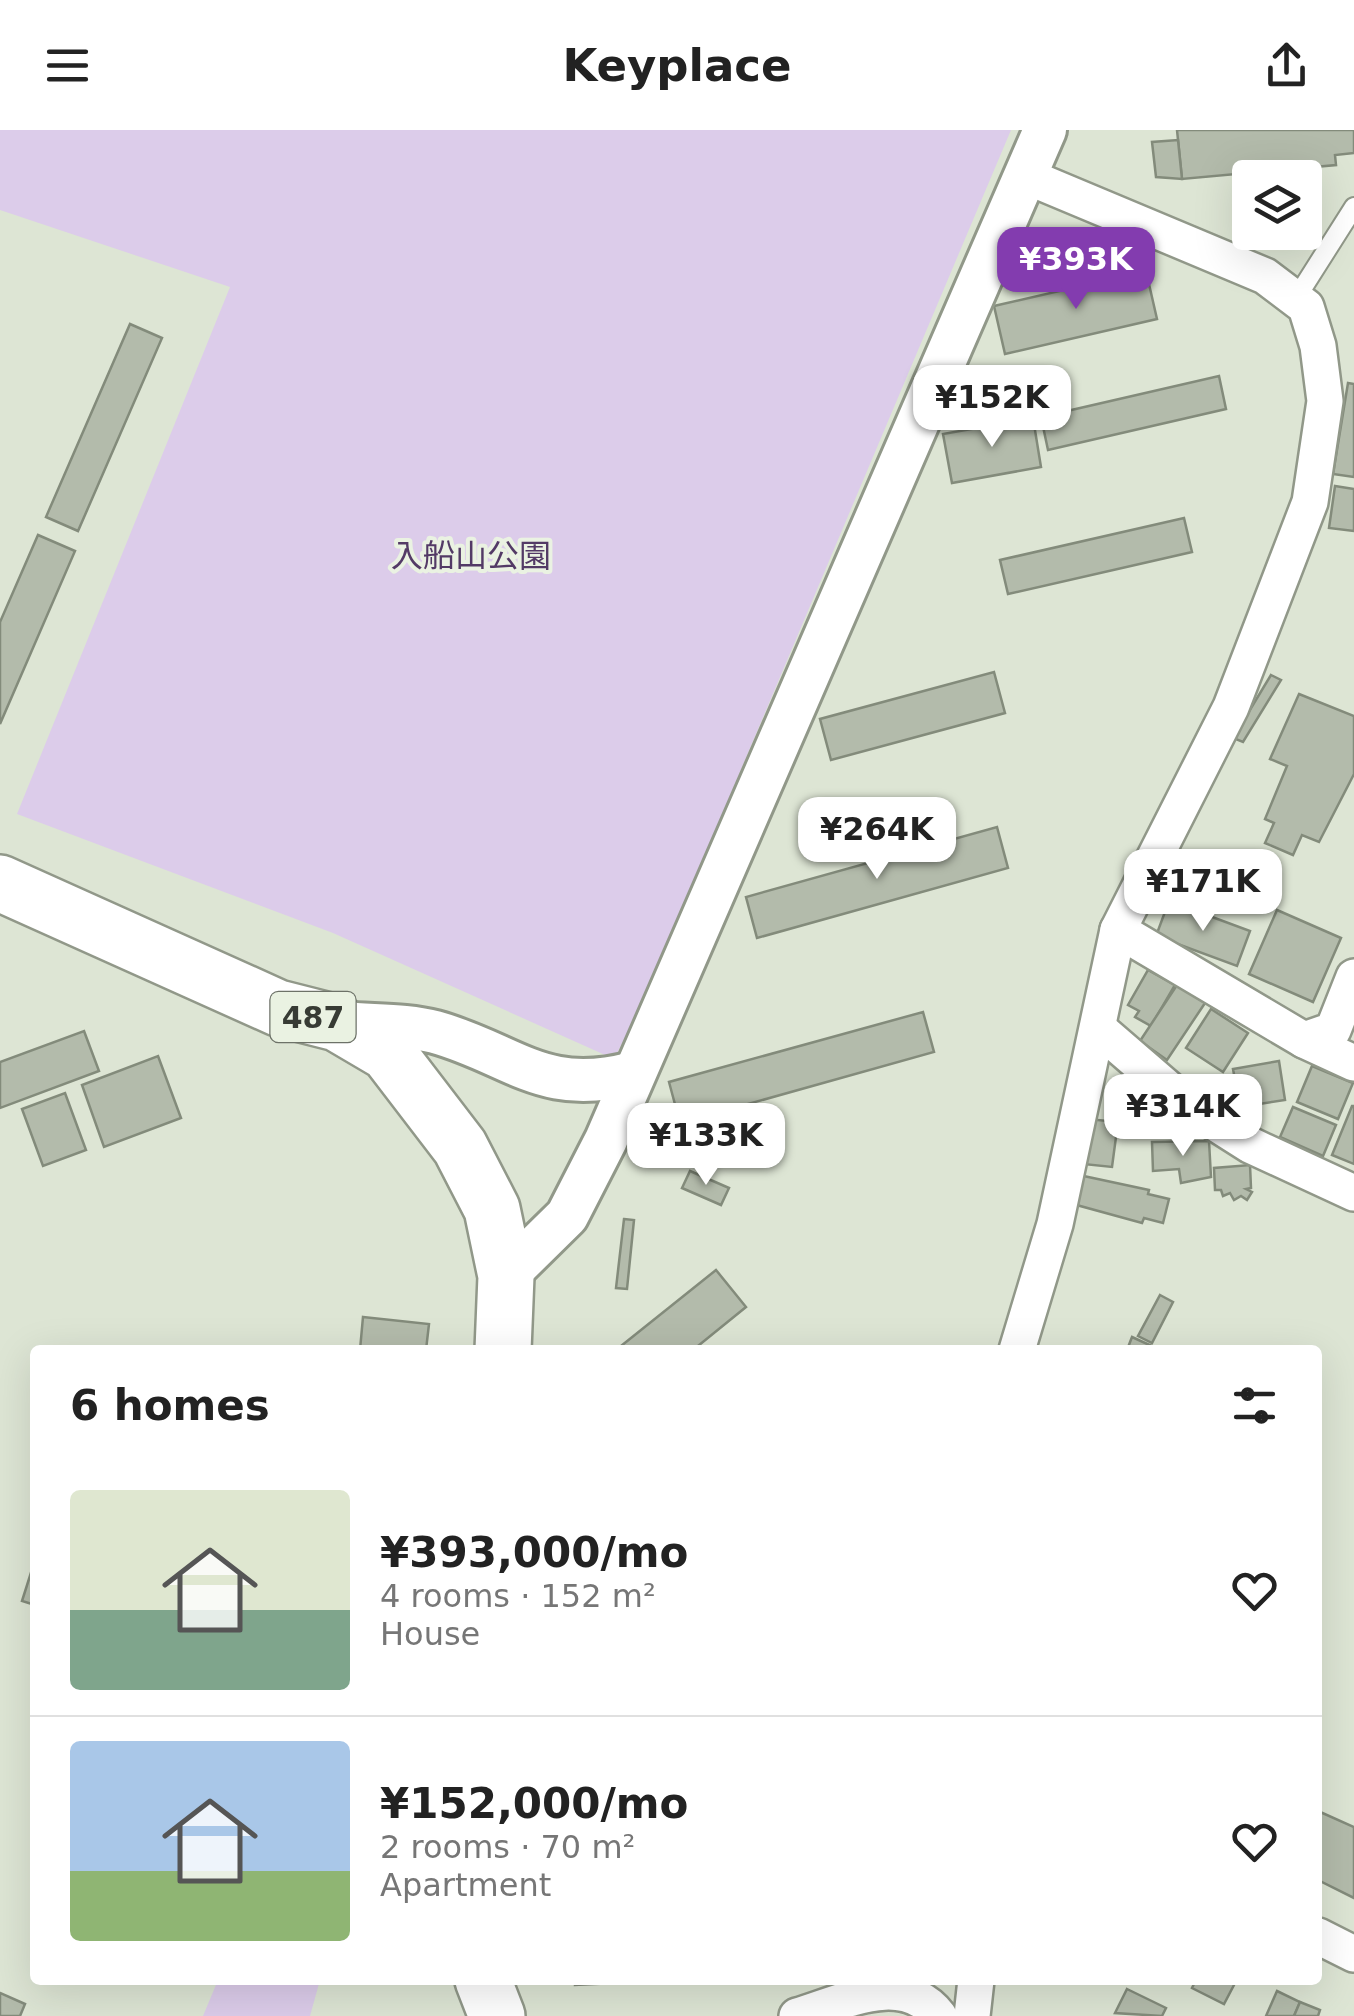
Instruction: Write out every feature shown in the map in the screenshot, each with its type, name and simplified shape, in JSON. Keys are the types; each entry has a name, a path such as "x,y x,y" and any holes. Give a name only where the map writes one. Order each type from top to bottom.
{"highway":[{"name":"487","path":"0,882 278,1008 337,1023 388,1054 460,1147 492,1209 506,1276 504,1345"},
{"path":"486,1985 497,2016"}],"street":[{"path":"506,1276 567,1216 606,1140 1045,130"},
{"path":"1019,1345 1055,1224 1118,930 1231,706 1310,502 1325,402 1318,346 1306,308 1265,276 1026,176"},
{"path":"1118,930 1304,1040 1354,1063"},
{"path":"1304,1040 1333,1030 1354,977"},
{"path":"337,1023 433,1031 556,1080 599,1082 633,1072"},
{"path":"1099,1029 1187,1105 1250,1145 1354,1193"},
{"path":"1322,1938 1354,1954"},
{"path":"972,2016 975,1985"},
{"path":"797,2016 875,1992 897,1991 914,1994 939,2016"}],"lane":[{"path":"1296,300 1354,207"}],"green space":[{"name":"入船山公園","path":"0,130 1011,130 642,1004 614,1059 333,933 17,814 230,287 0,210"},
{"path":"216,1985 319,1985 310,2016 203,2016"}],"building":[{"path":"1177,130 1354,130 1354,153 1335,155 1336,165 1322,166 1322,160 1232,160 1232,174 1182,179"},
{"path":"1178,140 1182,179 1156,177 1152,142"},
{"path":"1146,271 1157,319 1005,354 994,306"},
{"path":"130,324 162,338 78,531 46,517"},
{"path":"1219,376 1226,409 1048,450 1041,417"},
{"path":"1348,383 1354,384 1354,477 1333,474"},
{"path":"1033,418 1041,467 952,483 943,434"},
{"path":"1335,486 1354,489 1354,531 1329,528"},
{"path":"1184,518 1192,552 1008,594 1000,560"},
{"path":"38,535 75,551 0,724 0,622"},
{"path":"994,672 1005,713 831,760 820,719"},
{"path":"1271,675 1281,680 1243,742 1233,738"},
{"path":"1299,694 1354,716 1354,774 1319,842 1302,835 1293,855 1265,843 1274,823 1265,819 1287,766 1270,759"},
{"path":"997,827 1008,868 757,938 746,897"},
{"path":"1169,901 1250,931 1237,966 1156,936"},
{"path":"1277,910 1341,938 1313,1002 1249,974"},
{"path":"1148,970 1175,985 1151,1026 1135,1017 1139,1011 1128,1005"},
{"path":"1177,985 1205,1003 1167,1060 1140,1041"},
{"path":"1211,1009 1248,1033 1223,1072 1186,1048"},
{"path":"923,1012 934,1052 680,1123 669,1082"},
{"path":"84,1031 99,1071 0,1108 0,1062"},
{"path":"158,1056 181,1118 104,1147 82,1085"},
{"path":"1279,1061 1285,1100 1240,1107 1233,1069"},
{"path":"1312,1066 1353,1083 1338,1119 1297,1102"},
{"path":"65,1093 86,1150 43,1166 22,1109"},
{"path":"1354,1106 1354,1164 1332,1155"},
{"path":"1293,1107 1336,1125 1323,1156 1280,1137"},
{"path":"1088,1119 1118,1122 1112,1167 1083,1164"},
{"path":"1209,1141 1211,1177 1181,1183 1179,1169 1153,1171 1152,1142"},
{"path":"1250,1165 1251,1188 1246,1189 1252,1192 1247,1200 1241,1196 1234,1200 1230,1193 1223,1196 1221,1190 1215,1190 1214,1168"},
{"path":"690,1171 729,1188 721,1205 682,1188"},
{"path":"1079,1175 1149,1190 1148,1194 1169,1199 1163,1223 1144,1218 1142,1223 1073,1204"},
{"path":"624,1219 634,1220 627,1289 616,1288"},
{"path":"716,1270 746,1307 699,1345 622,1345"},
{"path":"1160,1295 1173,1302 1152,1343 1138,1336"},
{"path":"363,1317 429,1324 427,1345 360,1345"},
{"path":"1132,1337 1150,1345 1129,1345"},
{"path":"30,1576 30,1603 22,1601"},
{"path":"1322,1813 1354,1827 1354,1898 1322,1882"},
{"path":"1194,1985 1234,1985 1224,2004 1192,1988"},
{"path":"1127,1989 1166,2008 1162,2016 1115,2013"},
{"path":"1277,1991 1300,2002 1294,2016 1266,2016"},
{"path":"0,1993 25,2004 20,2016 0,2016"},
{"path":"1300,2002 1320,2010 1318,2016 1294,2016"}]}
